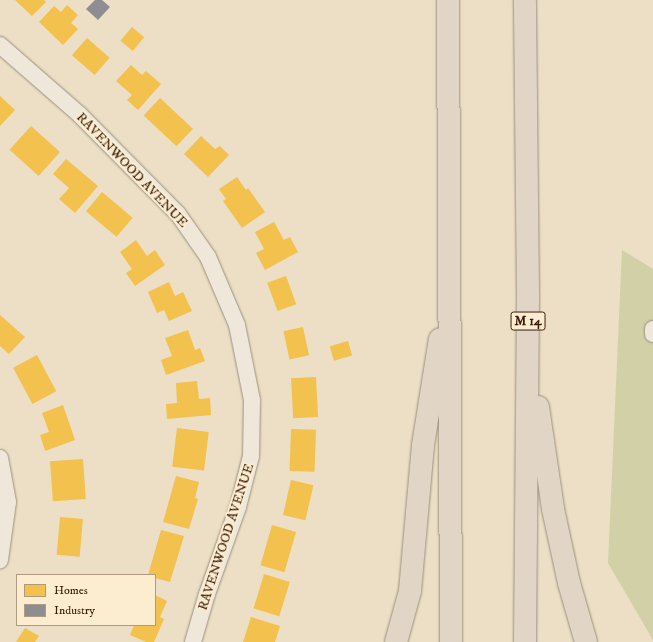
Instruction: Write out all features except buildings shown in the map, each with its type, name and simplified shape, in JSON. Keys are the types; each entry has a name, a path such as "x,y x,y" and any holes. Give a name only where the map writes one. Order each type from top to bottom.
{"highway":[{"path":"448,0 451,642"},
{"name":"M 14","path":"525,0 528,337 525,642"},
{"path":"396,642 410,591 423,445 450,275"},
{"path":"528,337 553,509 569,583 586,642"}],"street":[{"name":"RAVENWOOD AVENUE","path":"0,45 80,115 178,214 208,257 237,325 252,400 252,456 238,507 207,594 193,642"},
{"path":"653,329 653,334"},
{"path":"0,458 8,502 0,560"}],"shaded area":[{"path":"622,250 653,269 653,640 608,563"}]}
